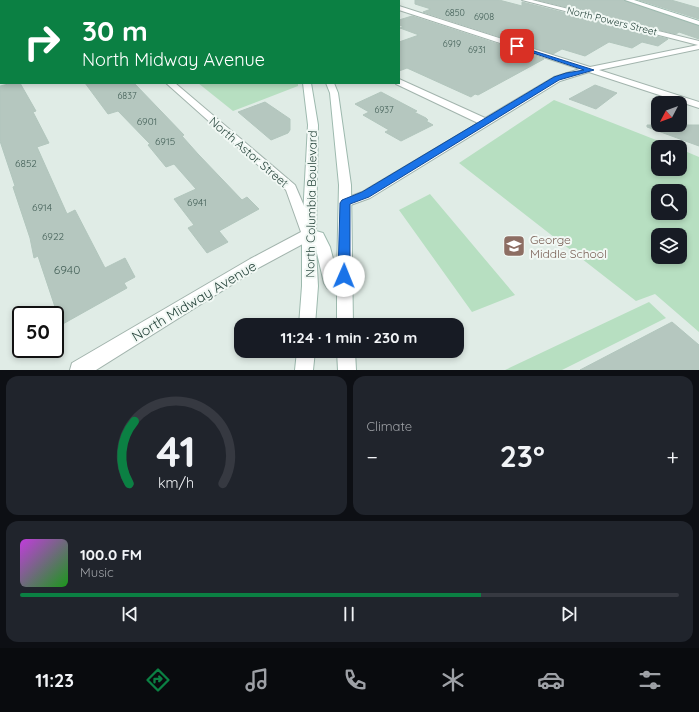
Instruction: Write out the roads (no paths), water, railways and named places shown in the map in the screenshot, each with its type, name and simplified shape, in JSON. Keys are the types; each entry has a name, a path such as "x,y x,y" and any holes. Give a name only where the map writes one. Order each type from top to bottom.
{"street":[{"name":"North Powers Street","path":"525,0 699,43"},
{"path":"628,0 699,23"},
{"path":"400,8 699,105"},
{"path":"345,203 366,194 557,79 568,74 699,47"},
{"path":"400,82 485,122"},
{"name":"North Astor Street","path":"171,84 291,188 310,234"},
{"name":"North Columbia Boulevard","path":"307,84 313,125 310,286 308,318"},
{"path":"330,84 334,93 345,203 345,318"},
{"path":"310,234 318,238 324,247 332,283 344,291"},
{"name":"North Midway Avenue","path":"79,370 255,263 310,234"},
{"path":"304,370 305,358"},
{"path":"346,358 347,370"}],"place":[{"name":"George Middle School","path":"514,246"}]}
